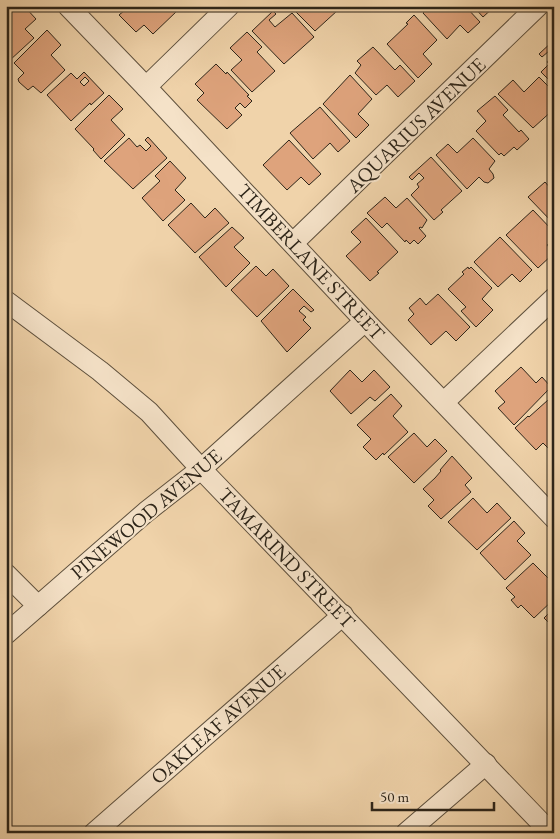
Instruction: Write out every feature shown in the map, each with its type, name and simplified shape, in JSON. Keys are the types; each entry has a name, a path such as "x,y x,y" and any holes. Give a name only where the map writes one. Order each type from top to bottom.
{"street":[{"name":"TIMBERLANE STREET","path":"68,6 554,518"},
{"path":"146,87 229,6"},
{"name":"AQUARIUS AVENUE","path":"293,243 538,6"},
{"path":"444,402 554,298"},
{"name":"TAMARIND STREET","path":"6,301 100,370 149,412 201,469 551,833"},
{"name":"PINEWOOD AVENUE","path":"6,634 146,512 201,469 365,321"},
{"path":"6,574 38,606"},
{"name":"OAKLEAF AVENUE","path":"94,833 343,615"},
{"path":"406,833 486,764"}],"building":[{"path":"8,6 24,6 36,19 25,29 34,38 9,61 6,58 6,8"},
{"path":"130,6 174,6 178,10 153,34 144,25 136,32 119,15"},
{"path":"298,6 334,6 338,10 315,31 294,10"},
{"path":"430,6 465,6 480,22 468,33 460,25 447,39 423,13"},
{"path":"473,6 495,6 483,17"},
{"path":"273,11 276,14 269,20 275,27 292,13 314,37 284,64 252,31"},
{"path":"414,15 437,40 423,54 432,64 418,78 387,44 408,24 406,23"},
{"path":"47,30 61,45 51,55 65,70 41,93 33,86 28,90 19,82 18,79 24,73 14,63"},
{"path":"247,32 262,47 257,52 275,71 252,92 231,70 242,60 230,48"},
{"path":"554,40 554,85 541,72 549,64 547,62 553,55 549,51 542,57 539,54"},
{"path":"373,47 395,70 400,65 415,81 398,97 387,85 376,95 355,73 361,65 357,61"},
{"path":"216,64 226,74 227,72 249,95 247,96 252,101 245,108 240,103 235,108 242,115 227,129 197,100 204,93 195,84"},
{"path":"84,72 104,93 71,121 47,95 71,73 77,79","holes":["85,77 89,81 84,86 80,82"]},
{"path":"350,75 372,99 358,114 369,125 356,138 323,104"},
{"path":"539,77 554,92 554,109 533,128 498,94 513,80 524,92"},
{"path":"109,95 123,109 111,120 125,135 101,159 75,129"},
{"path":"495,96 508,110 503,115 519,132 521,130 529,139 517,150 514,147 504,156 501,153 499,155 476,131 486,121 477,111"},
{"path":"320,107 350,141 338,152 330,143 313,159 290,133"},
{"path":"148,137 167,158 133,189 104,161 129,138 137,147 140,145 146,151 151,146 145,140"},
{"path":"473,138 495,161 489,169 494,178 488,183 479,177 467,189 436,155 448,144 457,153"},
{"path":"289,140 321,174 309,185 301,177 287,190 263,165"},
{"path":"431,157 462,191 441,210 443,212 434,220 411,195 419,187 417,184 424,178 419,173 412,180 409,177"},
{"path":"170,161 186,178 175,190 185,200 163,221 142,198 160,181 155,176"},
{"path":"545,182 552,190 554,188 554,224 528,197"},
{"path":"385,197 396,208 407,198 427,220 422,228 419,228 426,236 418,244 414,240 410,244 406,240 405,242 387,223 382,228 367,213"},
{"path":"191,203 205,218 215,208 229,223 195,253 168,225"},
{"path":"533,210 554,232 554,238 547,245 554,253 538,268 506,235"},
{"path":"366,218 398,252 370,281 346,256 361,242 351,232"},
{"path":"232,227 244,238 234,247 250,263 226,287 199,257"},
{"path":"500,237 532,270 520,282 512,274 498,287 474,262"},
{"path":"256,266 266,276 273,269 289,286 257,317 231,290"},
{"path":"468,267 469,269 471,267 492,288 482,299 493,310 476,327 461,311 466,307 448,289 464,274 462,272"},
{"path":"293,289 314,310 311,312 304,306 299,311 306,317 303,320 311,328 287,352 261,321"},
{"path":"438,294 470,327 456,341 446,331 431,345 408,320 414,314 409,308 420,298 426,305"},
{"path":"521,367 536,383 542,377 551,387 514,425 498,408 505,402 495,391"},
{"path":"350,370 362,382 374,370 390,387 375,401 370,397 351,414 330,391"},
{"path":"391,394 402,406 393,416 408,432 384,455 383,453 376,460 363,447 371,439 357,425"},
{"path":"548,400 554,407 554,444 549,449 543,443 536,450 515,428"},
{"path":"414,433 427,447 435,439 447,451 414,483 388,457"},
{"path":"452,456 472,478 465,485 471,492 441,519 428,506 434,500 423,489 435,478"},
{"path":"473,498 487,513 497,503 511,518 477,550 448,522"},
{"path":"514,521 525,533 517,541 531,555 505,580 480,553"},
{"path":"533,563 549,579 554,574 554,599 534,618 521,605 518,608 511,600 515,597 506,588"},
{"path":"554,608 554,628 544,618"}]}
